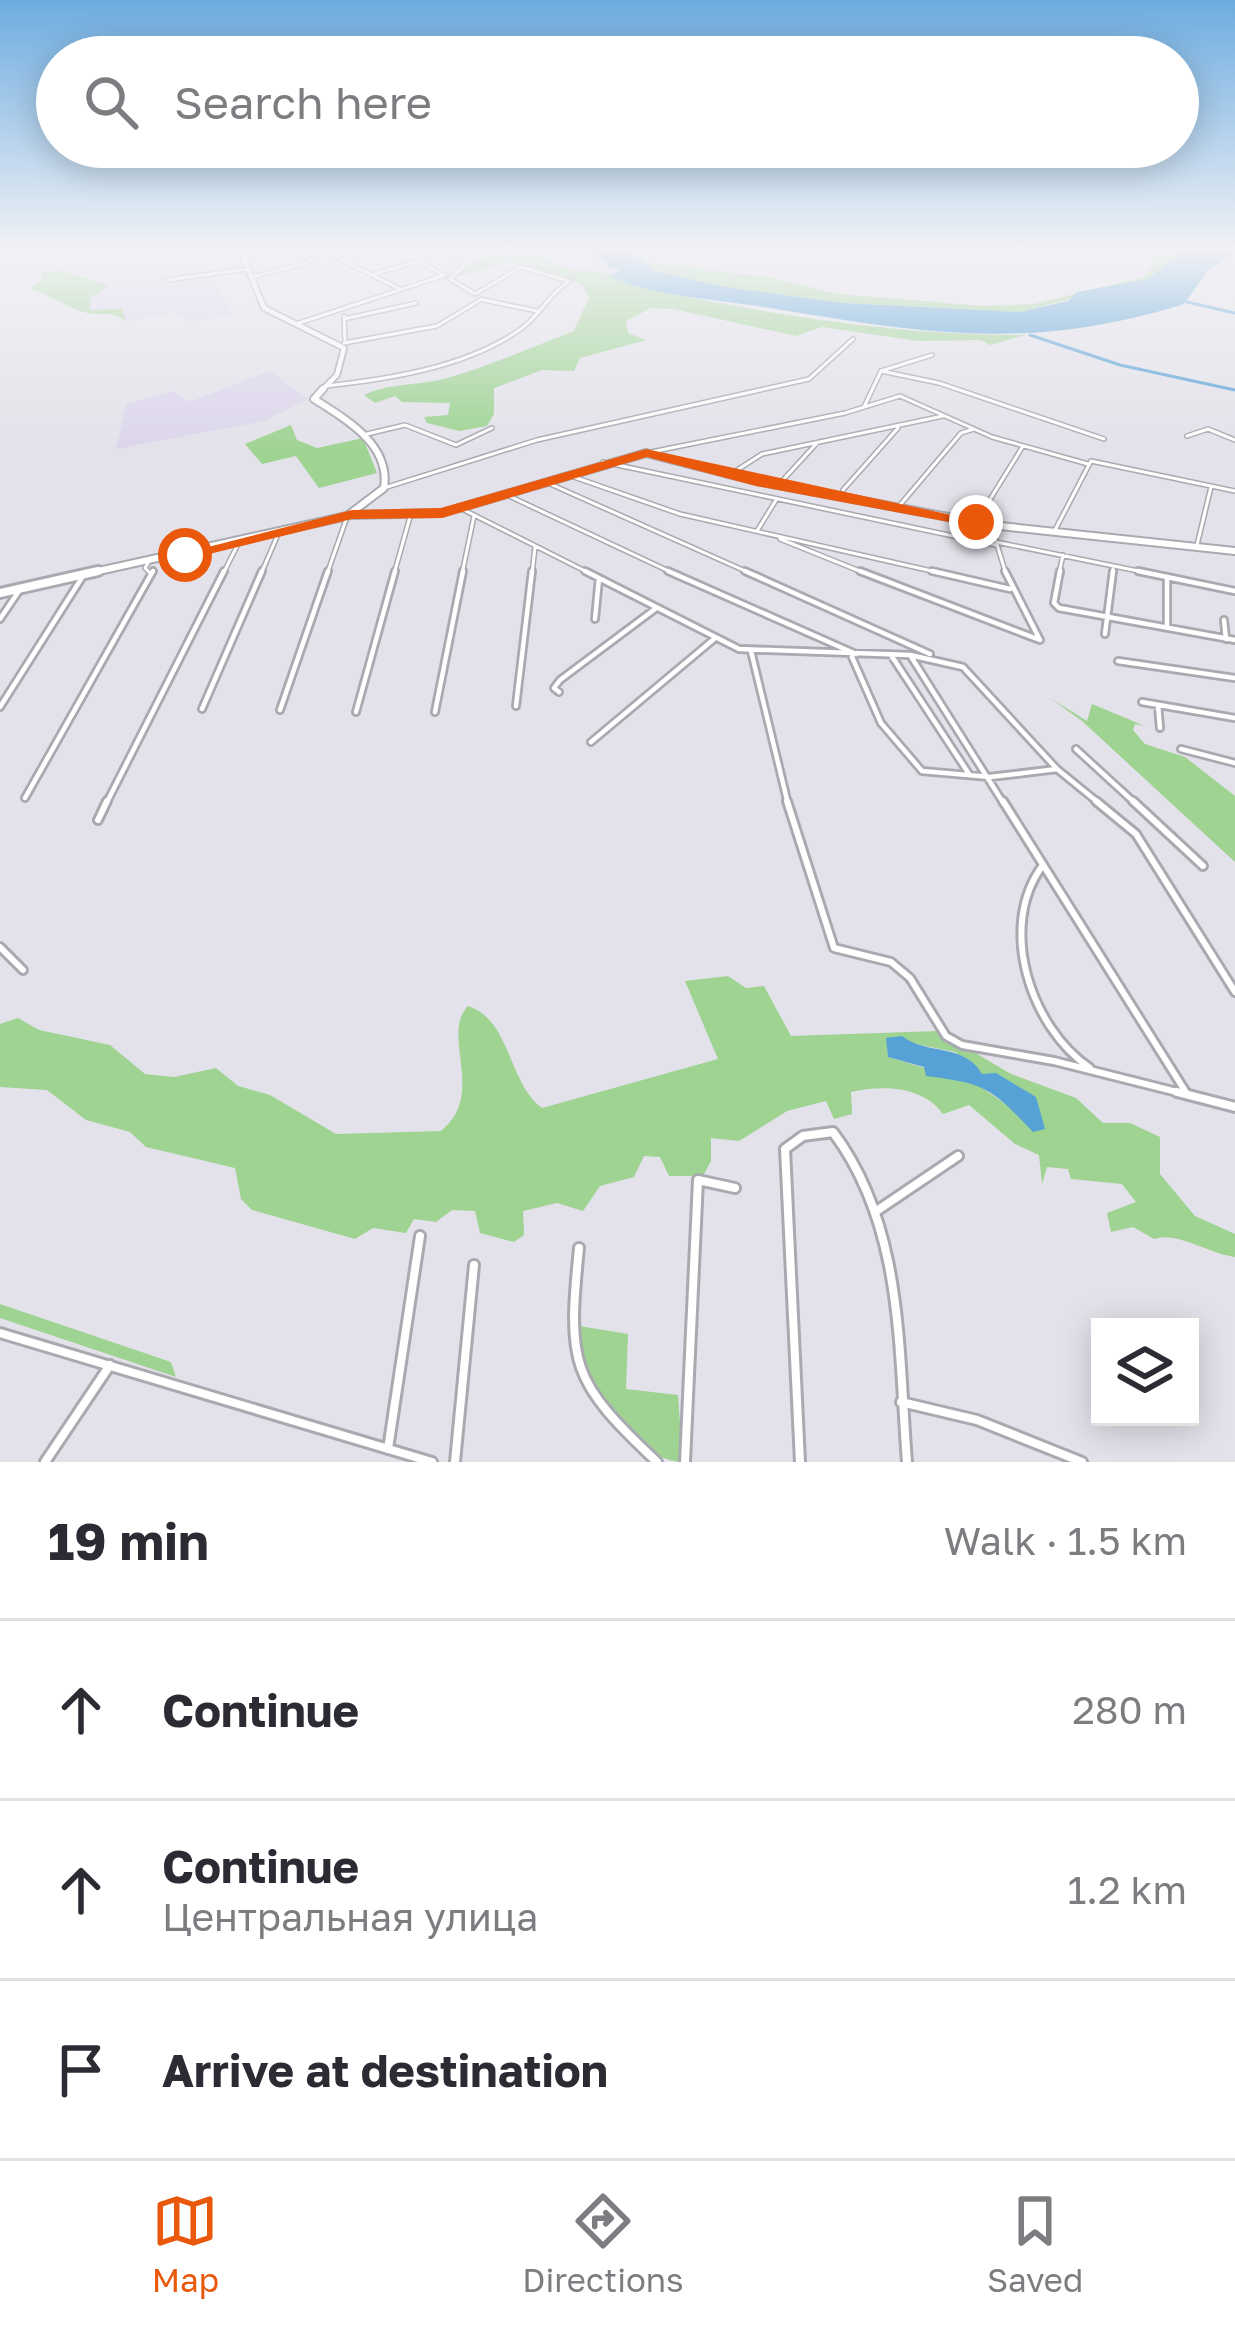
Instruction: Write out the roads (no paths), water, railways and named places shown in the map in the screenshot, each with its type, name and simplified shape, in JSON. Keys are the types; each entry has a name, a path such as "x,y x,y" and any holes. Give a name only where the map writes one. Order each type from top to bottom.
{"street":[{"path":"278,315 341,343 434,326 453,315"},
{"path":"296,324 322,315"},
{"path":"344,315 340,370 315,396 318,404 368,434 386,479 383,488"},
{"path":"344,319 361,315"},
{"path":"326,386 396,376 495,343 523,328 534,315"},
{"path":"280,710 349,516 383,488 537,440 809,379 853,339"},
{"path":"864,407 881,371 932,355"},
{"path":"881,371 939,383 1105,439"},
{"path":"364,505 410,517 460,508 660,446 904,396 1023,446 1235,491"},
{"path":"731,475 757,456 944,415"},
{"path":"368,434 405,425 456,445 492,428"},
{"path":"842,490 898,428"},
{"path":"899,507 961,433 974,429"},
{"path":"1187,436 1208,429 1235,440"},
{"path":"757,531 785,483 816,444"},
{"path":"976,522 1023,446"},
{"path":"646,453 731,475 991,525 1235,551"},
{"path":"1054,532 1090,462"},
{"path":"603,463 1235,591"},
{"path":"566,474 680,514 1010,589"},
{"path":"543,481 930,654"},
{"path":"1197,546 1211,488"},
{"path":"504,493 829,646 854,649 881,723 922,771 990,777 1057,769"},
{"path":"460,508 714,639 752,651 910,655 963,667 1057,769 1112,809 1136,834 1158,877 1235,992"},
{"path":"0,592 382,512"},
{"path":"435,712 474,516"},
{"path":"356,712 410,517"},
{"path":"766,533 1040,640 1033,618 1010,589 991,525"},
{"path":"202,709 279,532"},
{"path":"98,820 238,542"},
{"path":"515,706 535,547"},
{"path":"1063,555 1055,606 1235,640"},
{"path":"26,798 153,571 145,568 148,563"},
{"path":"1106,634 1113,566"},
{"path":"0,707 83,576"},
{"path":"595,619 599,578"},
{"path":"1167,578 1167,628"},
{"path":"0,619 21,588"},
{"path":"560,692 554,688 560,680 655,609"},
{"path":"1225,620 1226,638"},
{"path":"591,742 714,639"},
{"path":"752,651 793,824 834,948 891,962 910,978 946,1036 985,1050 1235,1107"},
{"path":"892,655 969,774"},
{"path":"910,655 1043,865 1143,1009 1187,1094"},
{"path":"1118,661 1140,660 1235,678"},
{"path":"1142,702 1235,718"},
{"path":"1158,705 1160,728"},
{"path":"1076,748 1203,866"},
{"path":"1181,749 1235,763"},
{"path":"1043,865 1020,901 1030,976 1063,1052 1120,1079"},
{"path":"0,947 22,970"},
{"path":"800,1462 785,1149 803,1136 833,1132 850,1149 875,1212 890,1271 908,1462"},
{"path":"875,1212 958,1156"},
{"path":"685,1462 698,1180 707,1186 735,1188"},
{"path":"388,1449 420,1236"},
{"path":"579,1248 570,1349 574,1370 605,1412 657,1462"},
{"path":"455,1462 474,1265"},
{"path":"0,1333 432,1462"},
{"path":"45,1462 110,1365"},
{"path":"901,1402 977,1420 1082,1462"}],"water":[{"path":"817,315 1143,315 1029,333 980,334"},
{"path":"902,1036 966,1058 982,1074 996,1073 1036,1097 1045,1129 1033,1132 986,1090 926,1076 924,1067 888,1057 886,1038"}],"waterway":[{"path":"1030,335 1120,365 1235,390"}]}
